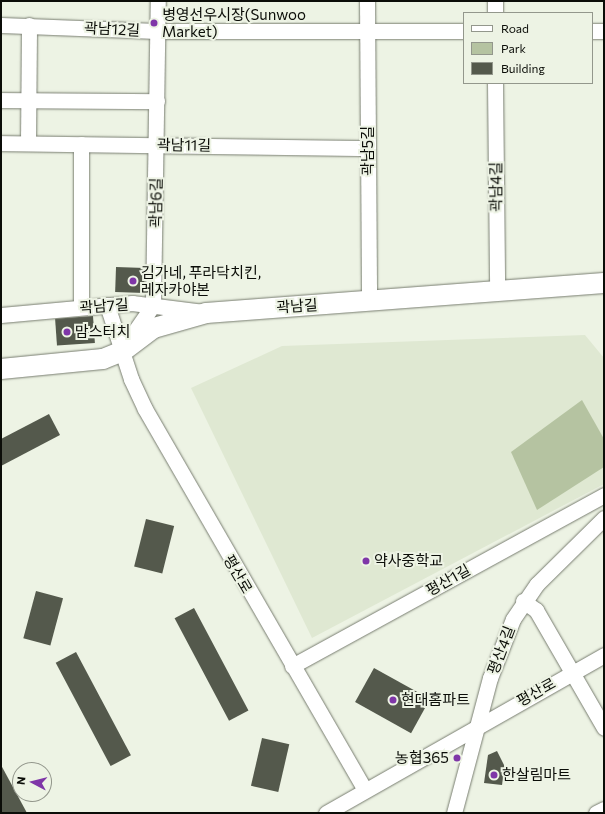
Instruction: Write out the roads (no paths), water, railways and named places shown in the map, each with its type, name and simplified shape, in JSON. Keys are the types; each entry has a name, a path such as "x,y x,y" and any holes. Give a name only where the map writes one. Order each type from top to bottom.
{"main road":[{"name":"곽남길","path":"1,369 86,362 123,351 154,328 206,313 604,283"}],"street":[{"name":"곽남6길","path":"154,305 158,1"},
{"name":"곽남5길","path":"367,1 369,300"},
{"path":"495,1 495,12"},
{"name":"곽남12길","path":"1,25 158,31 463,31"},
{"path":"28,143 29,25"},
{"path":"593,31 604,31"},
{"name":"곽남4길","path":"495,84 497,291"},
{"path":"1,100 157,101"},
{"name":"곽남11길","path":"1,143 368,148"},
{"path":"81,144 82,307"},
{"name":"곽남7길","path":"1,315 107,305 154,305 206,313"},
{"name":"평산로","path":"107,305 131,379 145,409 292,666 365,790"},
{"path":"123,351 154,305"},
{"name":"평산1길","path":"292,666 604,495"},
{"name":"평산4길","path":"454,813 476,727 501,646 523,601 604,518"},
{"path":"523,601 536,610 574,672 604,728"},
{"name":"평산로","path":"331,812 365,790 604,655"},
{"path":"596,813 604,809"}],"place":[{"name":"병영선우시장(Sunwoo Market)","path":"154,23"},
{"name":"김가네, 푸라닥치킨, 레자카야본","path":"133,281"},
{"name":"맘스터치","path":"67,332"},
{"name":"약사중학교","path":"366,561"},
{"name":"현대홈파트","path":"393,700"},
{"name":"농협365","path":"457,758"},
{"name":"한살림마트","path":"494,775"}]}
